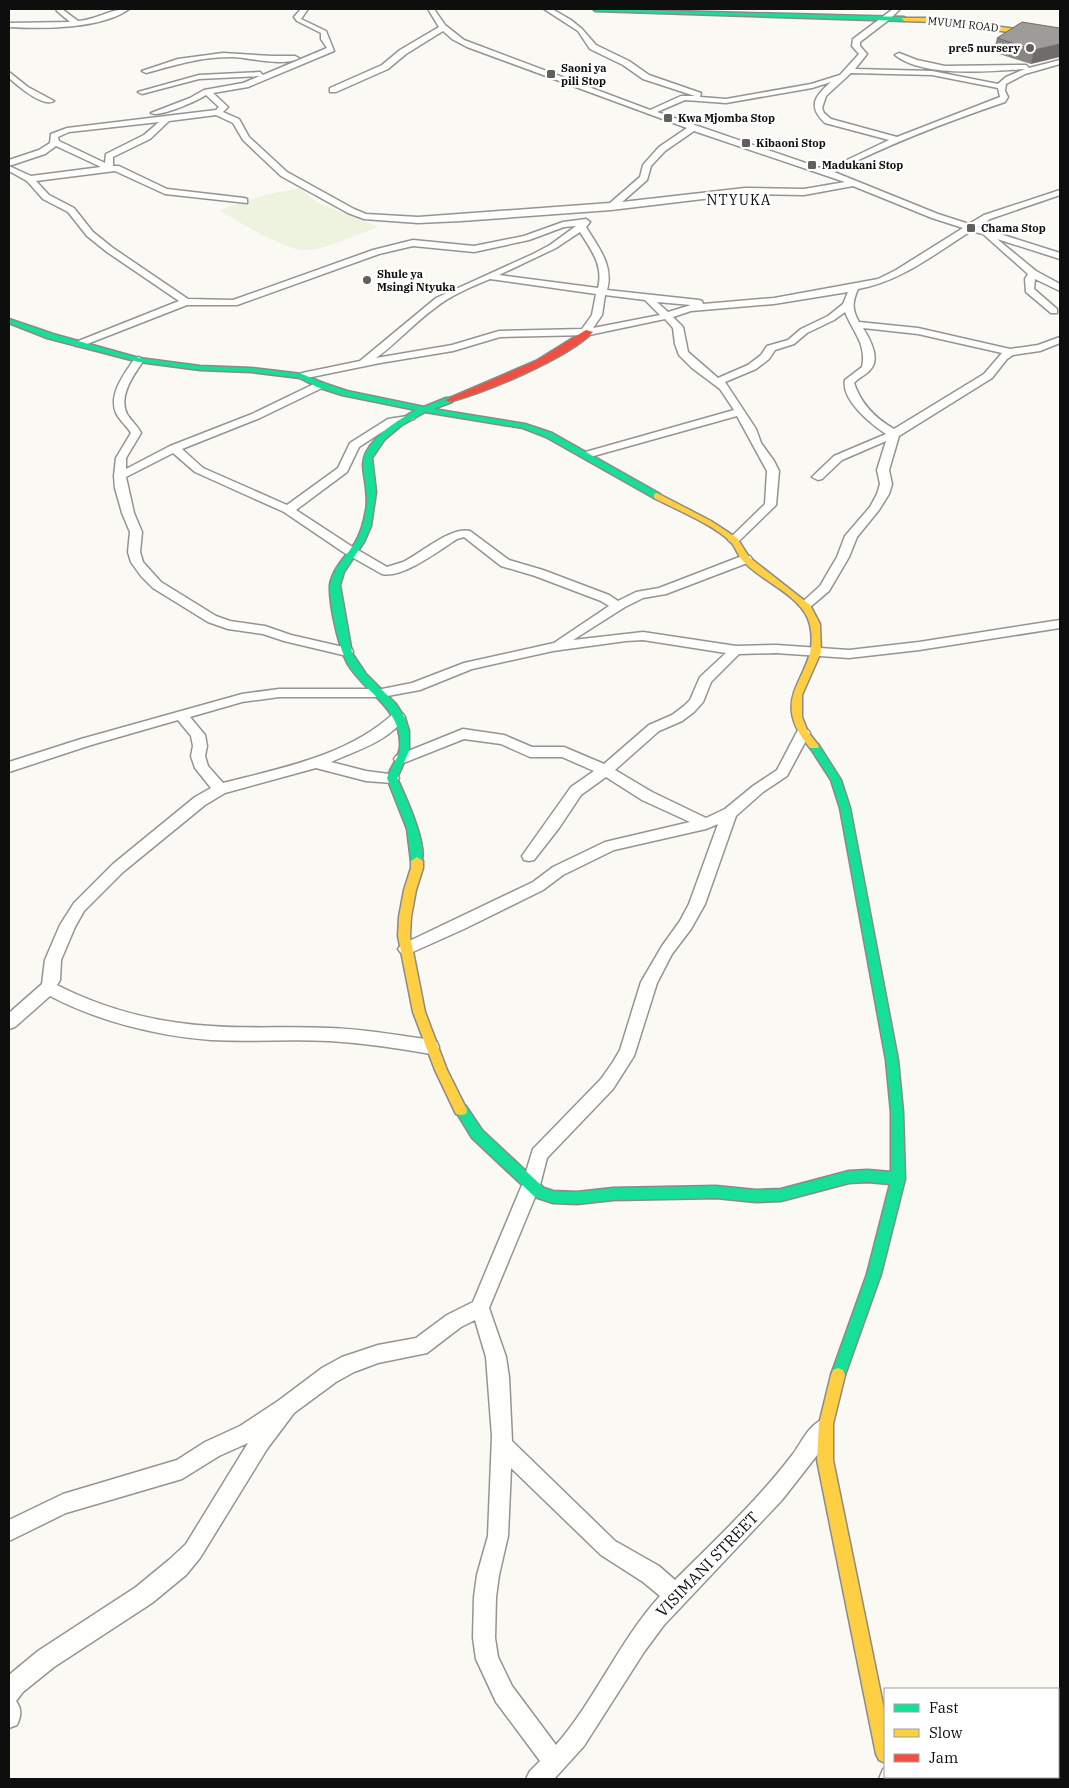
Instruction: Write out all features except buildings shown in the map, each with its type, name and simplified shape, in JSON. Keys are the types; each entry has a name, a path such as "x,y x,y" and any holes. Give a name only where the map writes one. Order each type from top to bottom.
{"street":[{"path":"9,25 77,24 93,21 126,9"},
{"path":"123,124 193,100 206,92 238,87 316,56 331,48 325,39 324,32 298,20 297,17 305,9"},
{"path":"431,9 442,28 452,37 466,44 648,112 854,183 905,206 1060,256"},
{"path":"547,9 574,25 593,48 626,63 646,77 706,99"},
{"name":"MVUMI ROAD","path":"595,9 715,10 843,16 894,13 1060,37"},
{"path":"59,10 77,24"},
{"path":"894,13 856,41 856,46 864,53 850,71 820,96 817,104 823,118 834,123 898,140"},
{"path":"843,16 864,22 873,28"},
{"path":"333,90 385,67 404,52 442,28"},
{"path":"146,71 167,65 224,55 277,60 316,56"},
{"path":"899,56 944,69 1048,65"},
{"path":"826,173 898,140 1002,100 1004,97 1001,91 1002,84 1015,75 1060,62"},
{"path":"850,71 883,74 918,72 945,74 1002,87"},
{"path":"142,92 199,77 271,73"},
{"path":"9,74 25,89 50,101"},
{"path":"648,112 678,100 726,100 812,86 842,78"},
{"path":"55,142 54,136 60,132 216,112 224,107 206,92"},
{"path":"216,112 236,121 246,138 284,174 312,192 364,216 404,220 448,219 615,205 745,191 804,192 854,183"},
{"path":"109,168 108,162 112,154 152,134 165,121 165,118"},
{"path":"362,363 398,336 420,313 434,303 548,251 583,224 615,205 644,178 647,165 662,149 693,128"},
{"path":"55,142 109,168 123,171 166,191 176,194 244,201"},
{"path":"9,163 42,152 55,142"},
{"path":"9,168 30,179 46,197 71,210 90,234 110,250 186,302"},
{"path":"30,179 109,168"},
{"path":"9,321 79,344 139,360 200,368 251,370 302,376 362,363 453,348 499,334 587,332 668,316 690,308 774,301 872,284 894,274 993,215 1060,192"},
{"path":"79,344 186,302 234,303 376,252 413,243 474,249 526,238 563,225 583,224"},
{"path":"583,224 600,256 606,272 599,299 598,314 587,332 565,350 544,361 496,383 424,410 410,417 388,434 371,452 368,458 372,507 364,537 355,552 341,568 335,584 347,652 354,665 394,707 405,732 405,749 392,778 411,823 417,851 417,868 410,890 405,917 406,949 419,1012 431,1047 460,1108 477,1134 540,1193 554,1197 577,1198 613,1194 716,1192 781,1195 848,1178 868,1176 898,1179"},
{"path":"983,232 1033,274 1060,288"},
{"path":"1033,274 1030,279 1029,290 1054,311"},
{"path":"490,277 648,298 730,306"},
{"path":"717,382 752,367 765,357 771,348 791,342 804,331 831,318 848,305 854,288"},
{"path":"648,298 678,327 683,353 696,366 724,387 750,429 756,443 770,461 773,471 772,499 762,514 734,540"},
{"path":"848,305 870,350 867,368 850,380 848,383 850,389 866,414 894,434"},
{"path":"858,325 918,331 1010,352 1040,348 1060,340"},
{"path":"818,477 838,458 894,434 961,390 988,376 1003,357 1010,352"},
{"path":"139,360 127,380 120,404 122,414 136,433 121,458 120,476 128,514 136,532 134,542 136,557 145,573 157,585 212,619 228,625 265,630 288,638 347,652"},
{"path":"302,376 320,385 345,393 424,410 525,426 549,435 623,478 668,500 734,540 746,559 805,605 815,624 816,652 797,695 797,717 803,733 821,756 836,780 845,808 892,1060 897,1112 898,1179 874,1274 836,1381 826,1424 825,1460 884,1750"},
{"path":"120,476 174,448 256,416 320,385"},
{"path":"586,455 739,412"},
{"path":"288,510 344,470 354,445 392,421 410,417"},
{"path":"805,605 825,588 843,557 851,536 875,508 884,494 886,484 884,470 887,452 894,434"},
{"path":"174,448 199,470 288,510 347,549 386,570 406,565 452,537 466,533 505,563 605,598 617,606"},
{"path":"553,647 617,606 640,595 662,591 746,559"},
{"path":"9,767 86,742 242,698 279,693 382,693 415,687 469,666 553,647 643,636 736,650 776,649 849,654 1060,624"},
{"path":"529,856 554,824 576,791 606,771 644,735 659,725 677,718 689,709 696,702 705,680 736,650"},
{"path":"181,715 198,735 200,746 198,756 202,768 220,789"},
{"path":"9,1022 48,988 52,980 53,960 68,925 79,906 118,868 208,794 316,763 365,740 386,728 398,717"},
{"path":"406,949 538,886 558,871 610,846 706,824 730,813 758,789 782,773 803,733"},
{"path":"401,759 466,734 504,740 530,752 564,752 606,771 647,796 706,824"},
{"path":"316,763 366,776 392,778"},
{"path":"9,1531 63,1504 182,1469 212,1450 247,1433 329,1375 349,1364 378,1354 420,1346 454,1321 480,1308 532,1185 542,1149 607,1084 628,1051 649,982 667,950 698,904 714,853 730,813"},
{"path":"48,988 71,1000 98,1009 147,1023 180,1029 208,1033 285,1033 370,1038 431,1047"},
{"path":"480,1308 485,1319 498,1371 501,1444 498,1536 488,1575 485,1596 484,1638 487,1660 504,1694 556,1763"},
{"path":"9,1693 15,1684 37,1666 144,1595 178,1567 193,1551 243,1467 287,1406"},
{"name":"VISIMANI STREET","path":"538,1779 556,1763 581,1732 632,1650 655,1618 675,1594 727,1544 786,1481 826,1424"},
{"path":"501,1444 608,1548 651,1574 675,1594"},
{"path":"9,1710 9,1717"}],"green space":[{"path":"299,188 320,204 379,227 327,246 300,250 276,242 219,210 265,195"}],"traffic: fast":[{"path":"595,9 904,19"},
{"path":"9,321 50,336 139,360 200,368 251,370 302,376 320,385 345,393 455,416 525,426 549,435 657,496"},
{"path":"417,861 412,829 392,778 404,751 404,731 400,718 392,707 363,676 347,653 335,585 339,572 360,542 368,522 372,496 368,467 370,453 382,437 399,423 419,412 449,400"},
{"path":"814,746 836,780 845,808 892,1060 897,1112 898,1179 874,1274 838,1375"},
{"path":"461,1110 477,1134 540,1193 553,1197 577,1198 613,1194 716,1192 756,1196 781,1195 849,1177 868,1176 898,1179"}],"traffic: slow":[{"path":"904,19 934,20 1060,37"},
{"path":"657,496 708,523 734,540 746,559 805,605 815,624 816,652 797,695 797,717 803,733 814,746"},
{"path":"417,861 405,917 404,936 419,1012 441,1070 461,1110"},
{"path":"838,1375 826,1424 825,1460 884,1749"}],"traffic: jam":[{"path":"449,400 522,371 556,353 589,332"}],"place":[{"name":"pre5 nursery","path":"1030,48"},
{"name":"Saoni ya pili Stop","path":"551,74"},
{"name":"Kwa Mjomba Stop","path":"668,118"},
{"name":"Kibaoni Stop","path":"746,143"},
{"name":"Madukani Stop","path":"812,165"},
{"name":"Chama Stop","path":"971,228"},
{"name":"Shule ya Msingi Ntyuka","path":"367,280"}],"district":[{"name":"NTYUKA","path":"739,200"}]}
